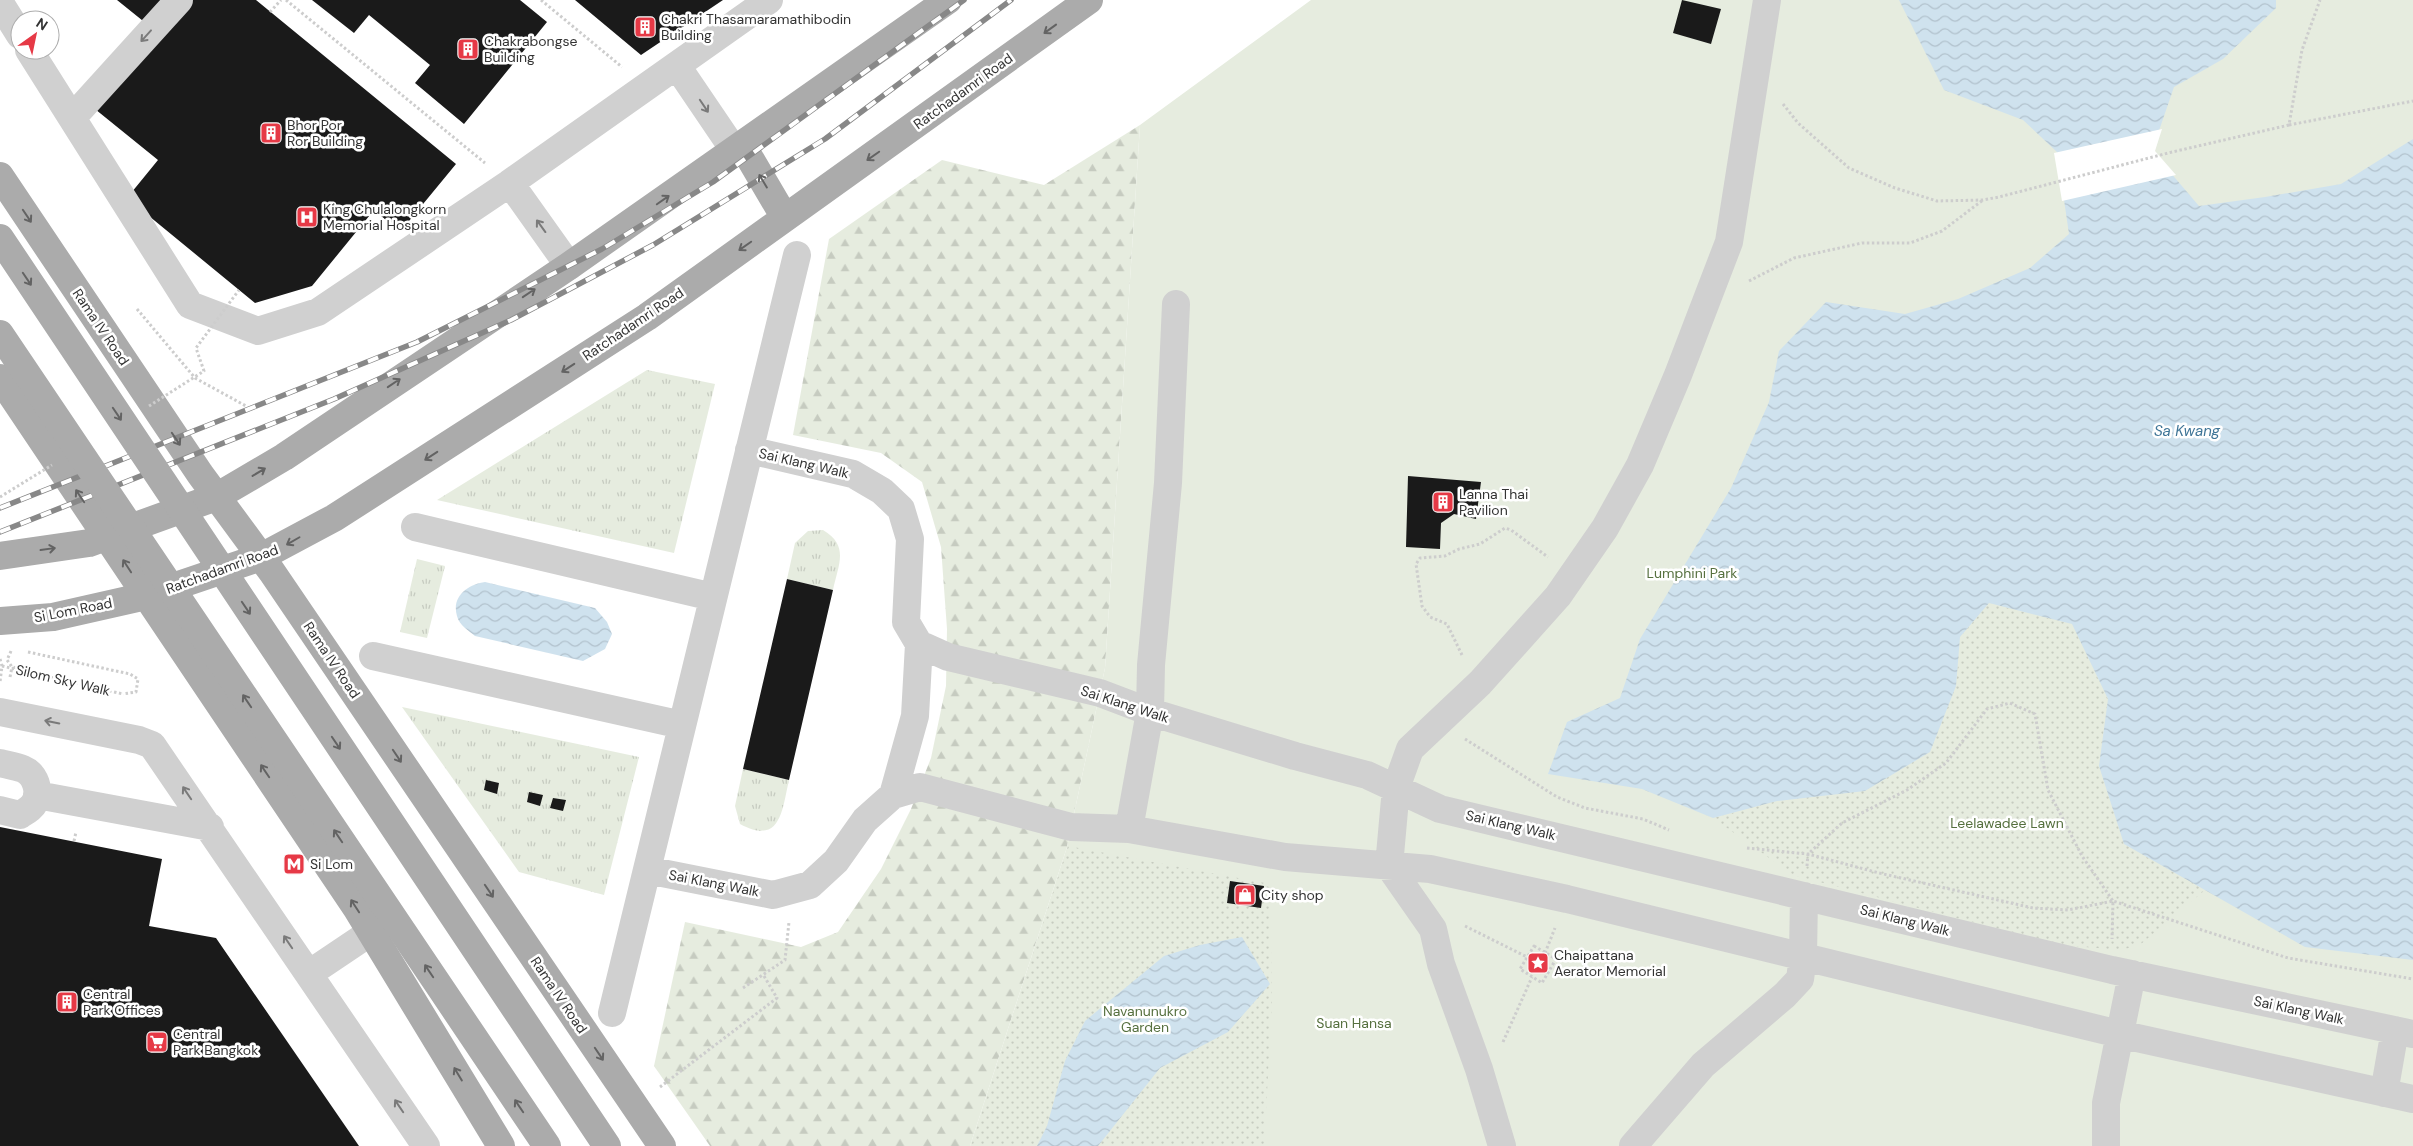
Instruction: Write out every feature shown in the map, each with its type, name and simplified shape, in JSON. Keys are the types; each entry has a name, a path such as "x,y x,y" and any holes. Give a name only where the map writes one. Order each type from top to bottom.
{"main road":[{"path":"0,556 89,543 216,497 284,456 569,266 948,0"},
{"name":"Ratchadamri Road","path":"146,596 261,557 334,518 647,317 1089,0"},
{"path":"738,147 785,218"},
{"name":"Rama IV Road","path":"0,176 216,497 261,557 662,1146"},
{"path":"0,238 607,1146"},
{"path":"0,334 547,1146"},
{"path":"0,378 108,536 146,596 371,932 501,1146"},
{"name":"Si Lom Road","path":"0,621 53,617 146,596"}],"street":[{"path":"72,118 179,0"},
{"path":"35,60 190,305 258,331 318,312 510,183 769,0"},
{"path":"1502,1146 1483,1083 1441,964 1434,929 1388,866 1396,788 1410,750 1480,683 1552,603 1605,528 1640,464 1678,375 1729,242 1767,0"},
{"path":"0,3 10,19"},
{"path":"677,66 738,147"},
{"path":"510,183 569,266"},
{"path":"612,1013 797,255"},
{"path":"1129,829 1150,712 1151,665 1168,483 1176,304"},
{"name":"Sai Klang Walk","path":"749,450 853,474 882,491 900,509 910,539 906,622 919,644 948,657 1100,693 1150,712 1295,756 1367,775 1440,809 2122,972 2404,1032"},
{"path":"414,527 713,597"},
{"path":"893,794 915,716 919,644"},
{"path":"373,656 682,725"},
{"path":"0,712 139,740 152,745 310,973 426,1146"},
{"path":"0,764 24,769 30,773 35,782 37,796 29,809 20,815 0,810"},
{"name":"Sai Klang Walk","path":"647,870 773,895 810,885 836,861 865,820 893,794 920,787 1072,827 1129,829 1285,857 1439,871 2119,1034 2413,1099"},
{"path":"37,796 210,827"},
{"path":"1633,1146 1703,1065 1800,980 1803,957 1804,896"},
{"path":"310,973 371,932"},
{"path":"2106,1146 2106,1103 2119,1034 2122,972"},
{"path":"2384,1093 2404,1032"}],"path":[{"path":"270,12 281,0"},
{"path":"286,0 510,183"},
{"path":"542,0 647,88"},
{"path":"2289,125 2302,50 2320,0"},
{"path":"1755,68 1798,123 1849,168 1895,188 1937,201 1982,200 2172,152 2289,125 2413,100"},
{"path":"1746,283 1794,258 1862,243 1910,243 1942,231 1982,200"},
{"path":"195,378 204,371 196,348 239,290"},
{"path":"137,309 195,378 246,406"},
{"path":"1480,683 1464,660 1447,624 1430,617 1422,606 1416,564 1420,558 1445,556 1459,549 1480,544 1505,528 1511,530 1573,575"},
{"path":"10,677 12,667 8,660 10,652 16,649"},
{"name":"Silom Sky Walk","path":"2,666 123,694 136,692 138,679 130,674 25,651"},
{"name":"Silom Sky Walk","path":"0,659 2,666 0,682"},
{"path":"12,667 25,669"},
{"path":"1808,854 1842,823 1907,790 1946,763 1986,709 2010,702 2036,714 2048,790 2082,856 2113,901 2122,972"},
{"path":"1438,723 1557,796 1585,808 1643,820 1677,833"},
{"path":"74,841 81,804"},
{"path":"1737,847 1808,854 1879,873 2033,908 2068,910 2113,901 2288,958 2413,979"},
{"path":"743,988 764,976 785,960 792,890"},
{"path":"1424,915 1457,922 1527,957"},
{"path":"1534,946 1556,959 1542,983 1520,969 1527,957 1534,946"},
{"path":"660,1088 777,998 764,976"},
{"path":"1483,1083 1532,977"}],"green space":[{"name":"Lumphini Park","path":"1311,0 2413,0 2413,1146 970,1146 1067,847 1105,668 1140,125"},
{"path":"1140,125 1105,668 1067,847 970,1146 710,1146 654,1066 685,922 801,947 838,932 881,869 911,809 931,758 946,686 947,629 941,547 922,482 881,453 793,435 829,239 942,160 1044,185"},
{"path":"647,370 715,384 674,553 437,500"},
{"path":"823,530 837,543 839,549 839,564 833,590 787,579 795,543 808,531"},
{"path":"417,559 445,566 427,638 400,632"},
{"name":"Leelawadee Lawn","path":"1989,603 2072,624 2108,699 2099,766 2124,844 2205,890 2141,944 2122,950 2059,945 1793,875 1713,818 1777,801 1956,686 1960,637"},
{"path":"402,707 639,757 604,895 519,872"},
{"path":"743,769 789,780 781,813 772,828 764,831 754,830 740,824 735,806"},
{"name":"Navanunukro Garden","path":"1068,846 1270,884 1272,1004 1264,1146 971,1146"}],"water":[{"name":"Sa Kwang","path":"1899,0 2276,0 2276,8 2223,59 2174,87 2152,151 2199,206 2341,184 2413,139 2413,960 2305,947 2124,844 2099,766 2108,699 2072,624 1989,603 1960,637 1956,686 1930,752 1865,791 1777,801 1713,818 1642,789 1548,774 1567,722 1620,698 1640,639 1731,488 1769,402 1779,351 1826,302 1905,314 1958,299 2030,268 2069,234 2057,152 2023,120 1944,90"},
{"path":"485,582 595,608 607,622 612,634 605,649 583,661 475,636 464,628 458,619 457,603 459,597 468,588"},
{"path":"1242,937 1270,984 1228,1032 1160,1068 1098,1146 1037,1146 1047,1126 1065,1061 1085,1021 1164,956 1200,945"}],"pier":[{"path":"2162,129 2155,151 2176,175 2062,201 2054,153"}],"building":[{"name":"Bhor Por Ror Building","path":"117,0 256,0 456,164 400,232 374,210 312,286 255,303 127,198 158,160 90,105 153,29"},
{"name":"Chakrabongse Building","path":"312,0 520,0 547,22 464,124 415,83 430,65 369,15 354,33"},
{"name":"Chakri Thasamaramathibodin Building","path":"575,0 723,0 641,55"},
{"path":"1682,0 1721,9 1711,44 1673,33"},
{"name":"Lanna Thai Pavilion","path":"1408,476 1481,482 1476,519 1454,514 1441,523 1440,549 1406,547"},
{"path":"787,579 833,590 789,780 743,769"},
{"path":"486,780 499,783 497,794 484,790"},
{"path":"529,792 543,795 540,806 527,802"},
{"path":"553,798 566,800 563,811 550,808"},
{"name":"Central Park Bangkok","path":"0,827 162,859 149,926 216,938 359,1146 0,1146"},
{"name":"City shop","path":"1230,881 1264,886 1261,908 1227,903"}],"railway":[{"path":"0,508 417,342 602,249 713,182 964,0"},
{"path":"0,532 334,399 511,320 653,245 825,139 1011,0"}],"place":[{"name":"Chakri Thasamaramathibodin Building","path":"645,27"},
{"name":"Chakrabongse Building","path":"468,49"},
{"name":"Bhor Por Ror Building","path":"271,133"},
{"name":"King Chulalongkorn Memorial Hospital","path":"307,217"},
{"name":"Lanna Thai Pavilion","path":"1443,502"},
{"name":"Si Lom","path":"294,864"},
{"name":"City shop","path":"1245,895"},
{"name":"Chaipattana Aerator Memorial","path":"1538,963"},
{"name":"Central Park Offices","path":"67,1002"},
{"name":"Central Park Bangkok","path":"157,1042"}],"park label":[{"name":"Suan Hansa","path":"1354,1023"}]}
